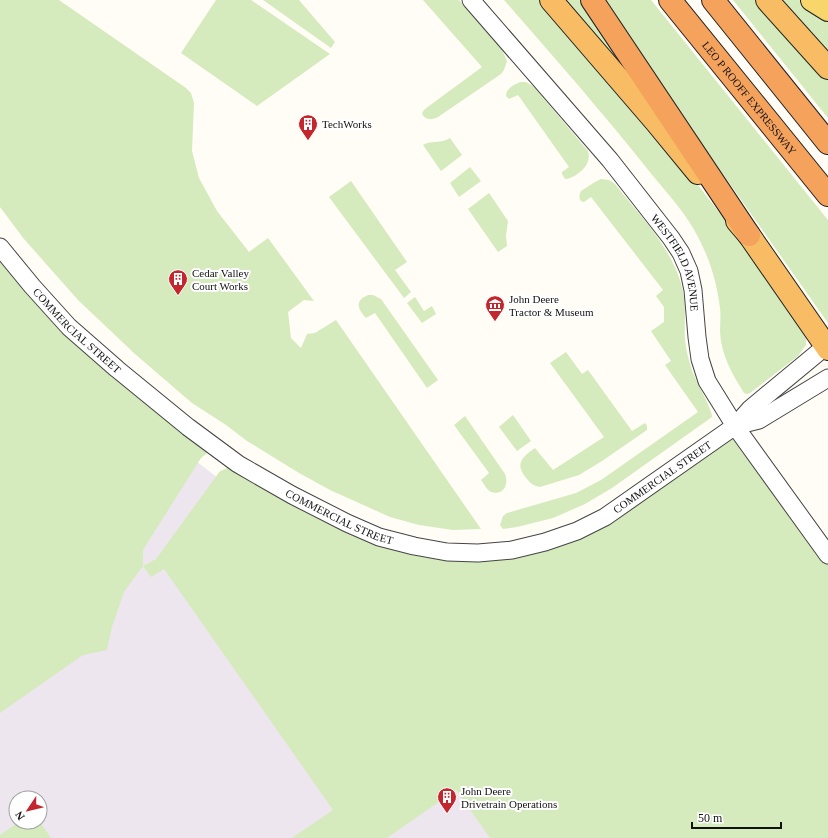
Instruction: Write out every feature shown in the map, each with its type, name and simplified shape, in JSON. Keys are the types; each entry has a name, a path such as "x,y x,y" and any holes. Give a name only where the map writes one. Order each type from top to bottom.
{"highway":[{"path":"551,0 656,122 749,235"},
{"path":"592,0 749,235 827,346"},
{"name":"LEO P ROOFF EXPRESSWAY","path":"670,0 828,195"},
{"path":"713,0 828,143"},
{"path":"767,0 828,68"}],"main road":[{"path":"812,0 828,10"}],"street":[{"name":"WESTFIELD AVENUE","path":"471,0 610,160 671,238 689,271 693,290 700,359 707,381 735,426 828,555"},
{"name":"COMMERCIAL STREET","path":"0,247 32,286 69,327 123,374 188,427 238,464 292,495 347,523 379,537 414,546 447,552 478,553 506,550 545,542 577,531 605,517 735,426"},
{"path":"735,426 750,409 827,346"},
{"path":"735,426 758,420 828,378"}],"shaded area":[{"path":"0,295 101,389 276,522 828,838 0,838"}],"green space":[{"path":"0,0 59,0 186,88 191,93 194,103 192,151 199,178 217,211 249,252 268,238 314,301 304,300 288,312 291,338 301,348 307,334 315,333 336,320 481,529 453,530 419,525 390,517 330,490 299,473 247,441 226,425 192,403 135,354 78,300 24,239 0,207"},
{"path":"216,0 251,0 330,54 257,106 181,53"},
{"path":"263,0 299,0 335,42 331,48"},
{"path":"423,0 459,0 502,50 507,61 501,74 433,119 427,119 423,116 422,113 425,109 482,67"},
{"path":"504,0 544,0 677,158 736,234 806,336 806,345 798,356 750,393 744,393 731,371 722,348 719,299 715,281 710,263 689,221 613,127"},
{"path":"564,0 582,0 656,104"},
{"path":"600,0 651,0 828,220 828,323"},
{"path":"733,0 758,0 828,78 828,118"},
{"path":"775,0 799,0 828,19 828,59"},
{"path":"521,82 526,82 534,87 588,151 589,158 587,164 582,170 568,179 565,179 562,172 569,167 518,95 509,99 506,96 509,89"},
{"path":"450,138 462,155 441,171 423,145"},
{"path":"470,167 481,181 459,197 450,183"},
{"path":"601,179 609,180 615,184 647,223 674,265 684,297 685,340 688,357 693,372 712,413 712,417 612,488 585,504 553,518 503,529 500,525 503,516 507,513 576,493 601,480 698,412 665,365 671,361 651,331 664,322 664,307 656,296 663,290 591,197 584,202 580,199 581,191"},
{"path":"351,181 407,262 395,270 411,292 404,298 329,197"},
{"path":"489,193 508,221 506,235 507,246 498,252 468,209"},
{"path":"0,247 32,286 215,447 201,458 143,550 143,566 124,592 112,627 107,650 83,655 0,713"},
{"path":"368,295 373,295 381,299 438,380 427,388 375,313 366,318 359,308 359,303 361,300"},
{"path":"415,297 424,311 432,306 436,314 422,323 407,303"},
{"path":"566,352 582,374 588,370 632,431 645,423 647,430 579,475 540,487 530,482 523,474 521,469 521,461 530,451 535,448 553,470 604,437 550,363"},
{"path":"513,415 531,441 517,451 499,427"},
{"path":"465,416 505,474 506,485 502,491 495,493 491,492 481,480 489,473 454,425"},
{"path":"735,426 828,555 828,838 490,838 456,790 387,838 292,838 333,810 164,569 151,577 143,566 156,559 220,471 238,464 347,523 447,552 577,531"},
{"path":"8,830 46,830 51,838 0,838 0,835"}],"place":[{"name":"TechWorks","path":"308,141"},
{"name":"Cedar Valley Court Works","path":"178,296"},
{"name":"John Deere Tractor & Museum","path":"495,322"},
{"name":"John Deere Drivetrain Operations","path":"447,814"}]}
